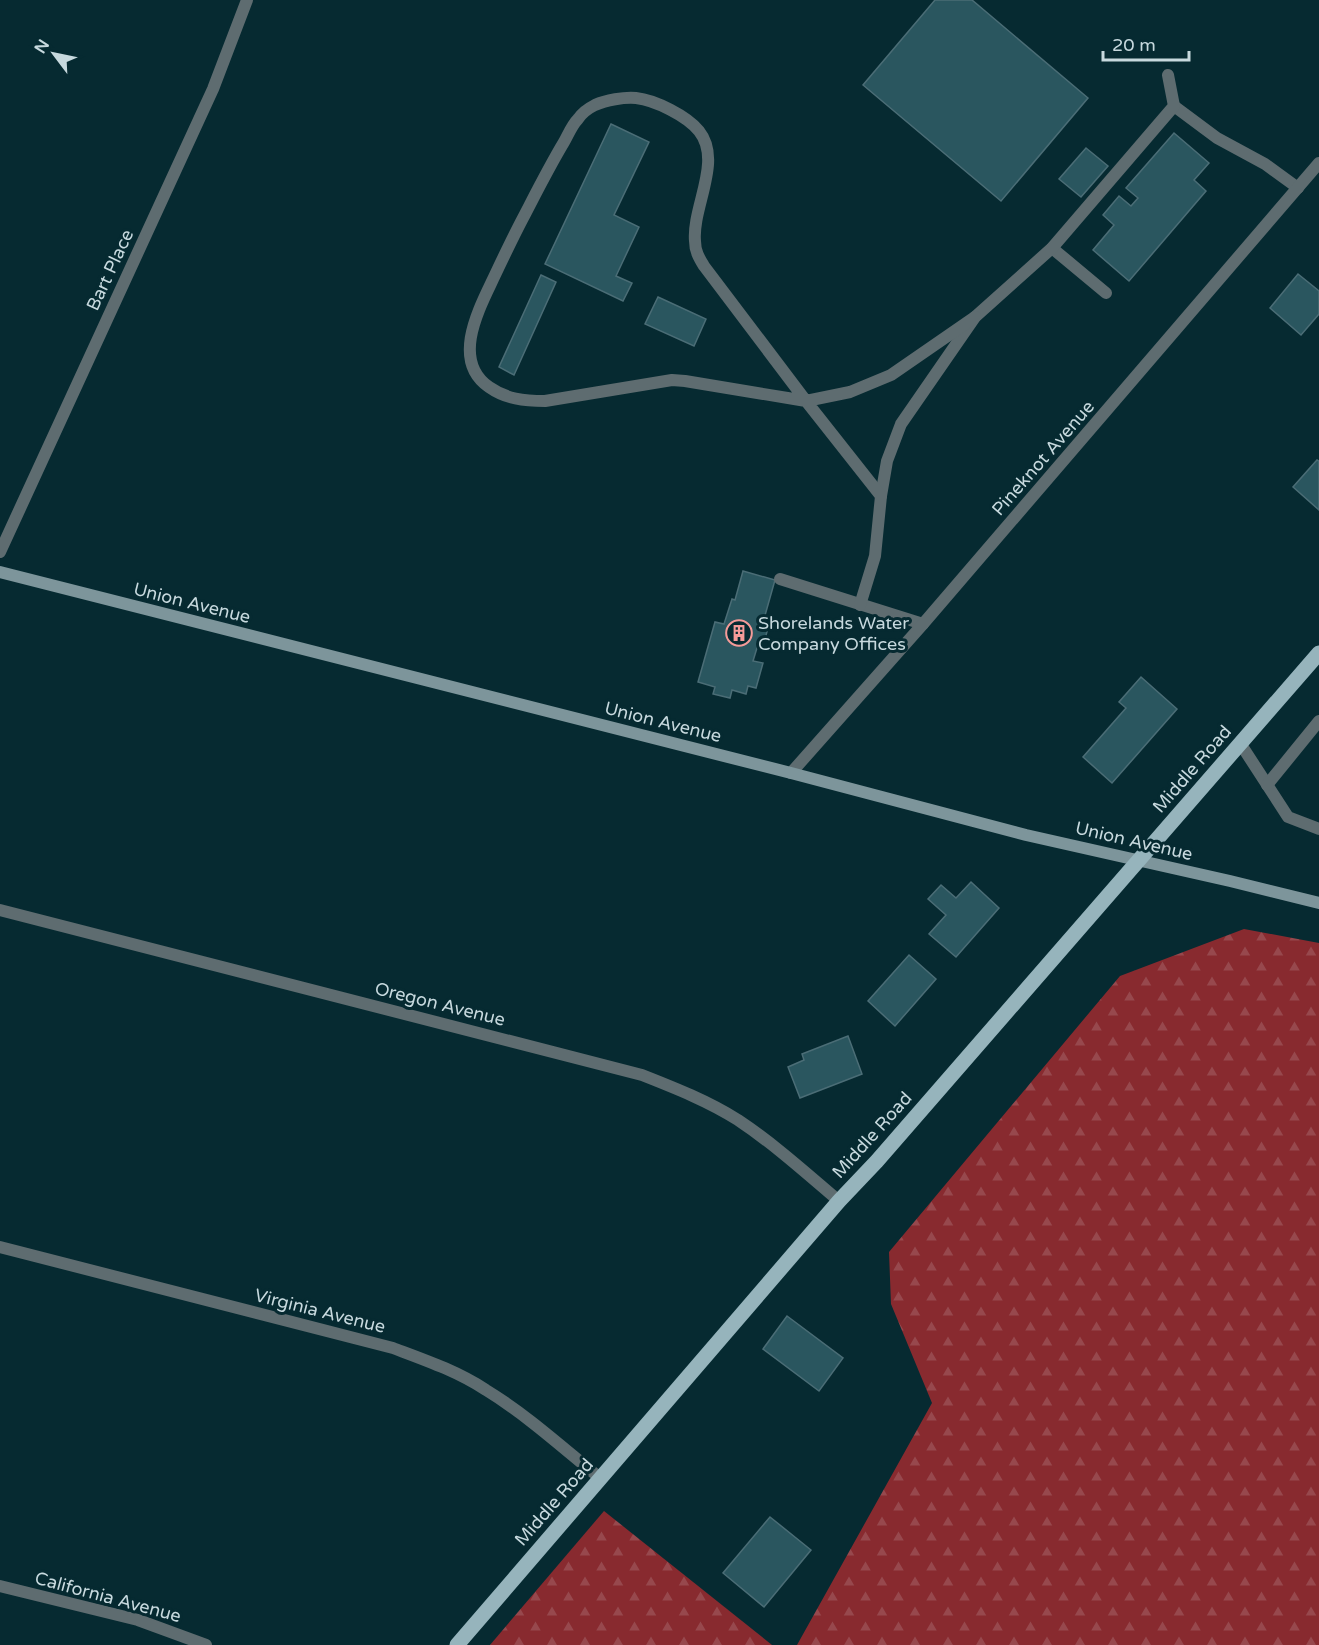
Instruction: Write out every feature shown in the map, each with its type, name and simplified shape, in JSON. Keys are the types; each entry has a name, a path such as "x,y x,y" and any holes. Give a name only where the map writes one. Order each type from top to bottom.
{"main road":[{"name":"Middle Road","path":"457,1645 839,1201 877,1161 1319,652"}],"street":[{"name":"Bart Place","path":"0,552 213,89 247,0"},
{"path":"1168,75 1174,106 1217,138 1264,164 1298,188"},
{"path":"881,496 806,401 697,254 694,241 696,214 707,176 709,159 706,142 700,131 671,110 635,98 596,104 577,119 511,242 472,328 471,360 477,375 484,384 506,397 545,401 672,380 806,401 850,392 891,375 975,317 1052,248 1174,106"},
{"name":"Pineknot Avenue","path":"791,773 923,624 1319,163"},
{"path":"1052,248 1106,293"},
{"path":"860,605 875,556 887,461 901,424 975,317"},
{"name":"Union Avenue","path":"0,572 1026,835 1319,903"},
{"path":"780,579 923,624"},
{"path":"1267,785 1319,721"},
{"path":"1240,743 1288,817 1319,829"},
{"name":"Oregon Avenue","path":"0,910 642,1075 690,1094 736,1119 763,1138 839,1201"},
{"name":"Virginia Avenue","path":"0,1247 393,1348 442,1366 485,1389 521,1414 600,1478"},
{"name":"California Avenue","path":"0,1586 138,1620 206,1645"}],"green space":[{"path":"1244,929 1319,943 1319,1645 797,1645 932,1403 891,1304 889,1252 1120,976"},
{"path":"604,1511 772,1645 490,1645"}],"building":[{"path":"935,0 972,0 1088,98 1001,201 863,85"},
{"path":"611,124 649,142 614,215 639,227 616,276 632,283 623,301 545,264"},
{"path":"1174,133 1209,163 1194,180 1206,191 1129,281 1093,250 1114,225 1103,215 1119,196 1131,206 1138,198 1126,188"},
{"path":"1086,148 1108,166 1081,197 1059,179"},
{"path":"1298,274 1319,291 1319,314 1301,335 1270,308"},
{"path":"541,275 556,282 514,375 499,367"},
{"path":"658,297 706,319 694,346 645,324"},
{"path":"1317,460 1319,461 1319,510 1293,487"},
{"name":"Shorelands Water Company Offices","path":"743,571 775,580 762,626 768,628 765,639 760,638 753,661 763,663 756,688 748,686 746,694 732,690 730,698 713,694 715,687 698,682 715,622 724,624 732,599 735,600"},
{"path":"1141,677 1177,709 1112,783 1083,757 1126,708 1119,702"},
{"path":"971,882 999,908 956,957 929,934 946,915 928,899 941,885 956,898"},
{"path":"909,955 936,979 895,1026 868,1001"},
{"path":"848,1036 862,1074 800,1098 788,1067 804,1060 802,1054"},
{"path":"787,1316 843,1358 819,1391 763,1349"},
{"path":"770,1517 811,1550 764,1607 723,1573"}],"place":[{"name":"Shorelands Water Company Offices","path":"739,633"}]}
